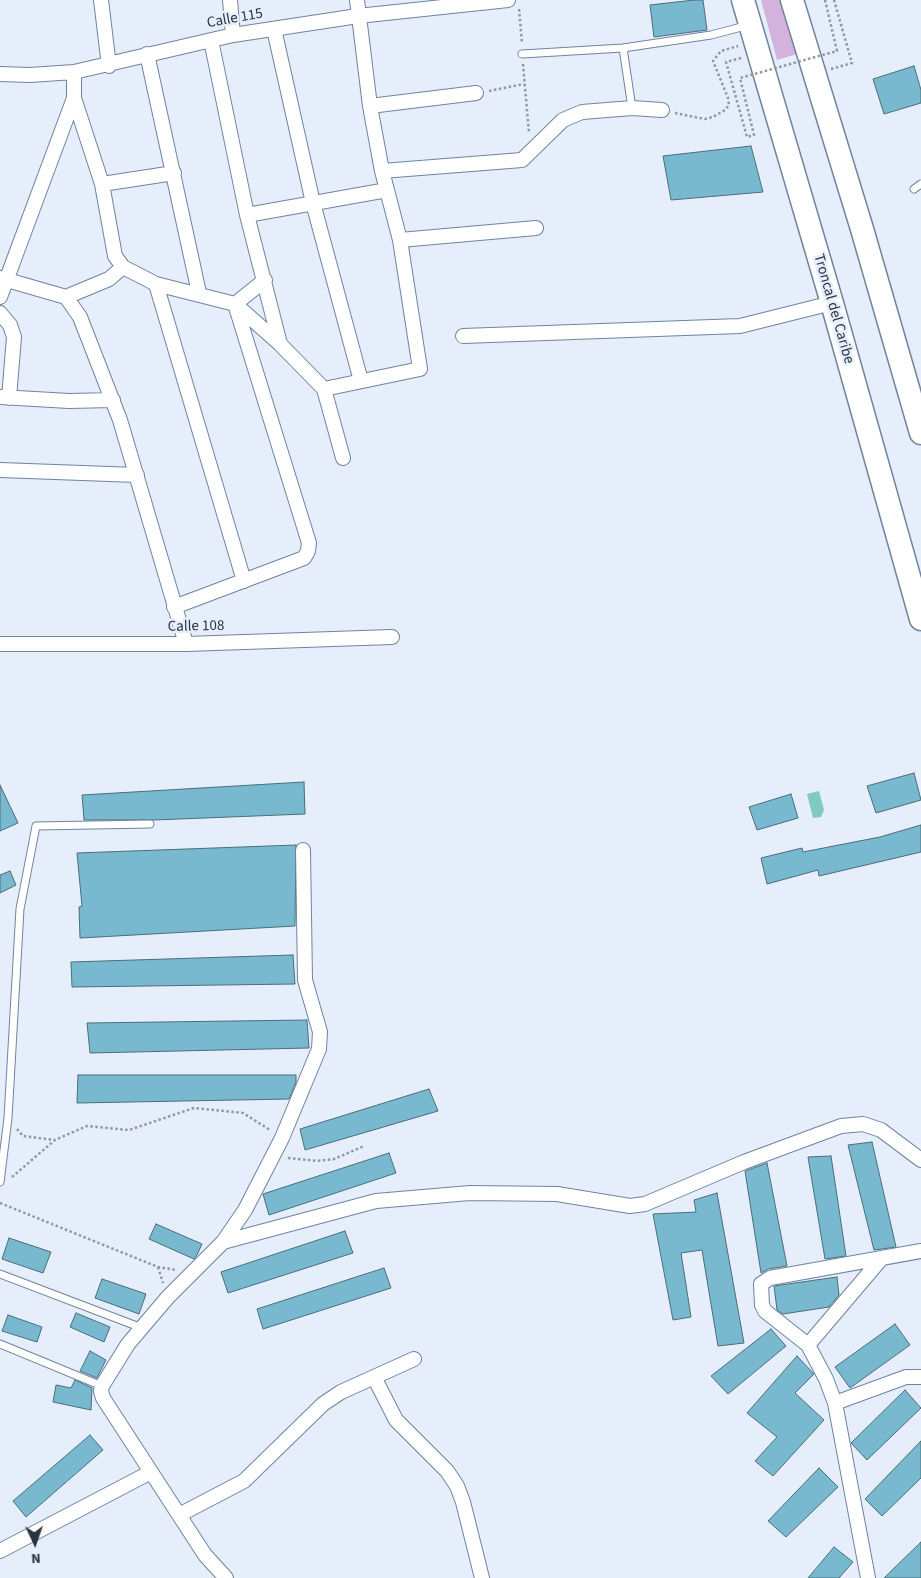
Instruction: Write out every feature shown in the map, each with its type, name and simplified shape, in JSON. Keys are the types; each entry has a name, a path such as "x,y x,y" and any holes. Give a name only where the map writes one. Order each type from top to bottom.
{"highway":[{"name":"Troncal del Caribe","path":"742,0 832,302 921,619"},
{"path":"792,0 916,402 921,433"}],"street":[{"path":"101,0 108,66"},
{"path":"230,0 233,35"},
{"path":"324,389 420,369 400,240 382,171 370,106 357,0"},
{"name":"Calle 115","path":"0,74 30,75 74,72 108,66 147,54 233,35 358,16 508,0"},
{"path":"274,29 313,203 361,381"},
{"path":"210,40 247,216 280,344"},
{"path":"147,54 199,293"},
{"path":"74,72 74,98 102,184 110,240 115,256 123,267 156,284 199,293 235,304 280,344 324,389 343,458"},
{"path":"370,106 476,94"},
{"path":"0,298 4,278 74,98"},
{"path":"382,171 522,160 563,120 582,112 632,108 662,110"},
{"path":"102,184 174,172"},
{"path":"247,216 387,190"},
{"path":"400,240 536,228"},
{"path":"66,297 109,279 123,267"},
{"path":"4,278 66,297 80,317 112,400 137,475 186,644"},
{"path":"235,304 265,280"},
{"path":"156,284 244,581"},
{"path":"463,336 740,326 832,302"},
{"path":"174,607 304,558 308,551 309,543 235,304"},
{"path":"0,313 10,325 14,337 5,398 112,400"},
{"path":"0,470 137,475"},
{"name":"Calle 108","path":"0,644 186,644 392,637"},
{"path":"226,1578 205,1555 103,1398 102,1386 128,1344 195,1269 223,1242 245,1210 282,1138 319,1049 320,1032 305,980 303,850"},
{"path":"223,1242 376,1201 442,1195 470,1193 557,1194 630,1206 645,1204 744,1162 842,1126 863,1124 881,1130 921,1160"},
{"path":"868,1578 835,1403 826,1379 808,1346 765,1311 762,1305 760,1290 764,1280 921,1251"},
{"path":"808,1346 881,1259"},
{"path":"179,1515 244,1481 323,1404 374,1377 414,1359"},
{"path":"374,1377 396,1420 447,1472 457,1486 464,1502 482,1578"},
{"path":"835,1403 906,1378 921,1377"},
{"path":"0,1551 151,1472"}],"lane":[{"path":"522,54 622,48 711,35 749,25"},
{"path":"622,48 632,108"},
{"path":"914,189 921,184"},
{"path":"3,1182 20,908 36,826 150,824"},
{"path":"0,1274 142,1328"},
{"path":"0,1344 102,1386"}],"path":[{"path":"518,0 530,151"},
{"path":"741,58 726,62 747,137 754,135 740,78 837,51 825,0"},
{"path":"831,69 852,63 834,0"},
{"path":"662,110 705,119 713,118 725,110 729,105 728,98 713,61 721,51 738,46"},
{"path":"476,94 524,84"},
{"path":"3,1182 55,1140 87,1126 129,1130 194,1108 243,1113 282,1138"},
{"path":"8,1118 23,1136 55,1140"},
{"path":"274,1155 317,1161 334,1159 364,1146"},
{"path":"0,1203 158,1267 173,1270 195,1269"}],"shaded area":[{"path":"761,0 781,0 797,54 777,60"},
{"path":"819,791 824,810 821,817 813,818 807,794"}],"building":[{"path":"703,0 707,30 654,37 650,5"},
{"path":"914,66 921,90 921,103 884,114 873,79"},
{"path":"751,146 763,192 671,200 663,156"},
{"path":"914,773 921,800 876,813 867,786"},
{"path":"304,782 305,814 154,820 84,820 82,795"},
{"path":"0,785 18,823 0,831"},
{"path":"791,794 798,818 757,830 749,807"},
{"path":"921,825 921,852 819,876 818,870 767,884 761,858 802,848 803,852 880,837"},
{"path":"296,845 295,926 80,938 79,907 82,906 77,853"},
{"path":"10,871 16,885 0,893 0,875"},
{"path":"293,955 295,984 72,987 71,962"},
{"path":"307,1020 309,1048 90,1053 87,1023"},
{"path":"78,1075 296,1075 296,1082 289,1099 77,1103"},
{"path":"429,1089 438,1111 305,1150 300,1129"},
{"path":"872,1142 896,1247 874,1250 848,1145"},
{"path":"389,1153 396,1173 269,1215 263,1194"},
{"path":"831,1156 846,1256 825,1259 808,1157"},
{"path":"767,1163 787,1266 768,1269 761,1273 745,1171"},
{"path":"717,1193 744,1343 718,1346 702,1250 681,1253 691,1317 673,1320 653,1214 696,1212 694,1200"},
{"path":"156,1224 202,1244 194,1259 149,1239"},
{"path":"345,1231 353,1253 228,1293 221,1272"},
{"path":"9,1238 51,1252 43,1273 2,1259"},
{"path":"384,1268 391,1288 263,1329 257,1309"},
{"path":"837,1277 839,1295 829,1307 783,1314 777,1310 774,1286"},
{"path":"102,1279 146,1294 139,1314 95,1298"},
{"path":"76,1313 110,1327 104,1342 70,1327"},
{"path":"8,1315 42,1327 37,1342 2,1331"},
{"path":"895,1324 910,1345 850,1388 835,1367"},
{"path":"771,1329 786,1346 728,1394 711,1376"},
{"path":"90,1351 106,1360 97,1378 80,1371"},
{"path":"797,1356 814,1374 795,1393 824,1420 773,1476 755,1461 777,1437 747,1413"},
{"path":"75,1380 92,1388 91,1410 53,1402 56,1385 71,1388"},
{"path":"905,1390 921,1408 867,1460 851,1443"},
{"path":"90,1435 103,1450 26,1517 13,1501"},
{"path":"921,1441 921,1478 882,1516 865,1499"},
{"path":"819,1468 838,1487 786,1537 768,1521"},
{"path":"921,1542 921,1578 884,1578"},
{"path":"834,1547 853,1562 839,1578 808,1578"}]}
